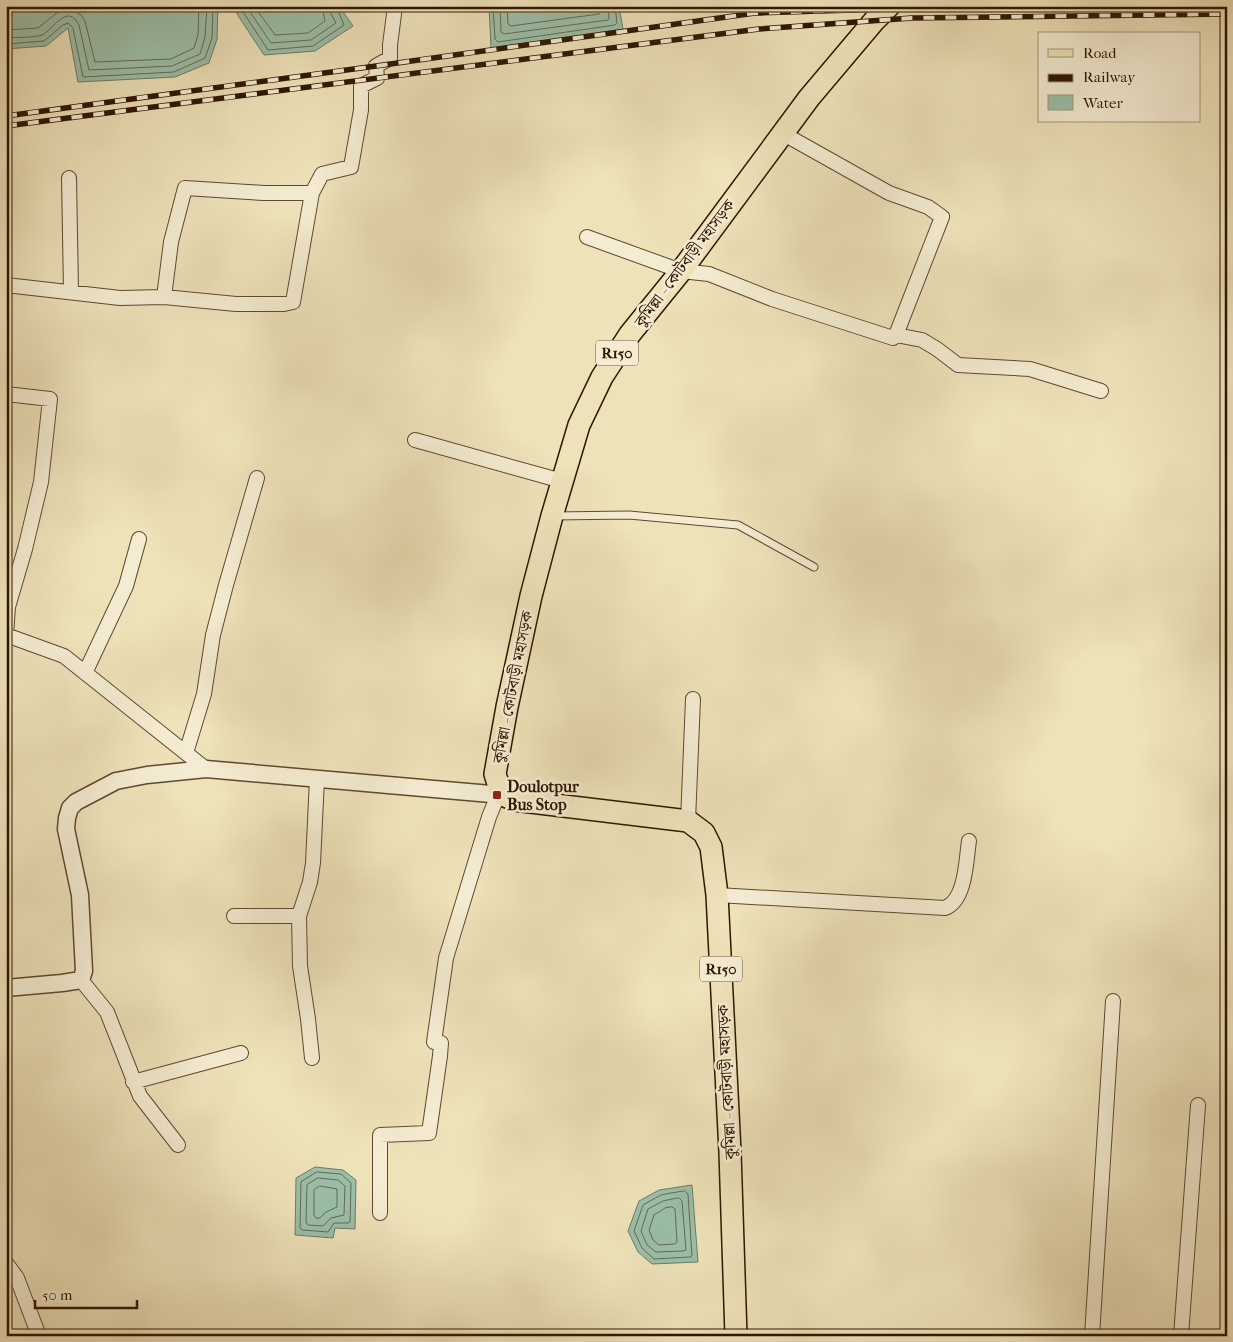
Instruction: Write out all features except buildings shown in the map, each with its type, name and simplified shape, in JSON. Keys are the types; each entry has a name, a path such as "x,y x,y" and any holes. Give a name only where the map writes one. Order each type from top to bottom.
{"main road":[{"name":"কুমিল্লা - কোটবাড়ী মহাসড়ক","path":"500,790 495,774 507,707 531,596 579,425 602,377 630,334 681,271 782,133 815,91 889,6"},
{"path":"500,790 505,796 514,800 688,821"},
{"name":"কুমিল্লা - কোটবাড়ী মহাসড়ক","path":"688,821 704,833 711,847 717,894 730,1142 736,1336"}],"street":[{"path":"6,285 120,298 164,296 236,304 284,304 294,302 312,193 322,174 351,167 361,110 361,86 377,78 376,66 390,58 395,6"},
{"path":"587,237 681,271 709,274 772,299 893,338 896,335 942,217 928,207 889,193 782,133"},
{"path":"69,178 71,291"},
{"path":"164,296 171,242 185,188 264,193 312,193"},
{"path":"896,335 922,340 958,365 1030,370 1100,391"},
{"path":"6,394 50,399 41,482 25,549 8,607 6,635 64,656 206,769"},
{"path":"414,440 562,481"},
{"path":"186,753 204,694 213,635 256,478"},
{"path":"84,673 126,586 139,540"},
{"path":"688,821 694,699"},
{"path":"81,980 84,971 80,895 66,829 67,818 70,808 76,802 116,781 147,775 206,769 491,794 500,790"},
{"path":"312,1058 300,966 299,916 310,882 313,863 317,779"},
{"path":"380,1213 380,1135 429,1133 441,1043 434,1042 446,958 489,817 500,790"},
{"path":"717,894 945,908 951,906 958,897 964,876 969,841"},
{"path":"234,916 299,916"},
{"path":"6,988 81,980"},
{"path":"81,980 107,1012 140,1096 178,1145"},
{"path":"1092,1336 1113,1002"},
{"path":"133,1082 241,1053"},
{"path":"1181,1336 1198,1105"},
{"path":"6,1263 39,1336"}],"lane":[{"path":"552,516 629,515 738,525 814,567"}],"water":[{"path":"6,6 218,6 217,39 209,63 175,77 78,82 68,28 46,46 6,49"},
{"path":"233,6 339,6 353,26 315,51 264,55"},
{"path":"489,6 619,6 623,29 491,48"},
{"path":"315,1167 343,1170 356,1180 355,1229 335,1228 333,1238 295,1235 296,1178"},
{"path":"692,1185 698,1262 652,1264 638,1252 628,1231 639,1201 659,1190"}],"railway":[{"path":"6,116 755,13 1089,6"},
{"path":"6,126 759,29 912,18 1227,14"}],"place":[{"name":"Doulotpur Bus Stop","path":"497,795"}]}
